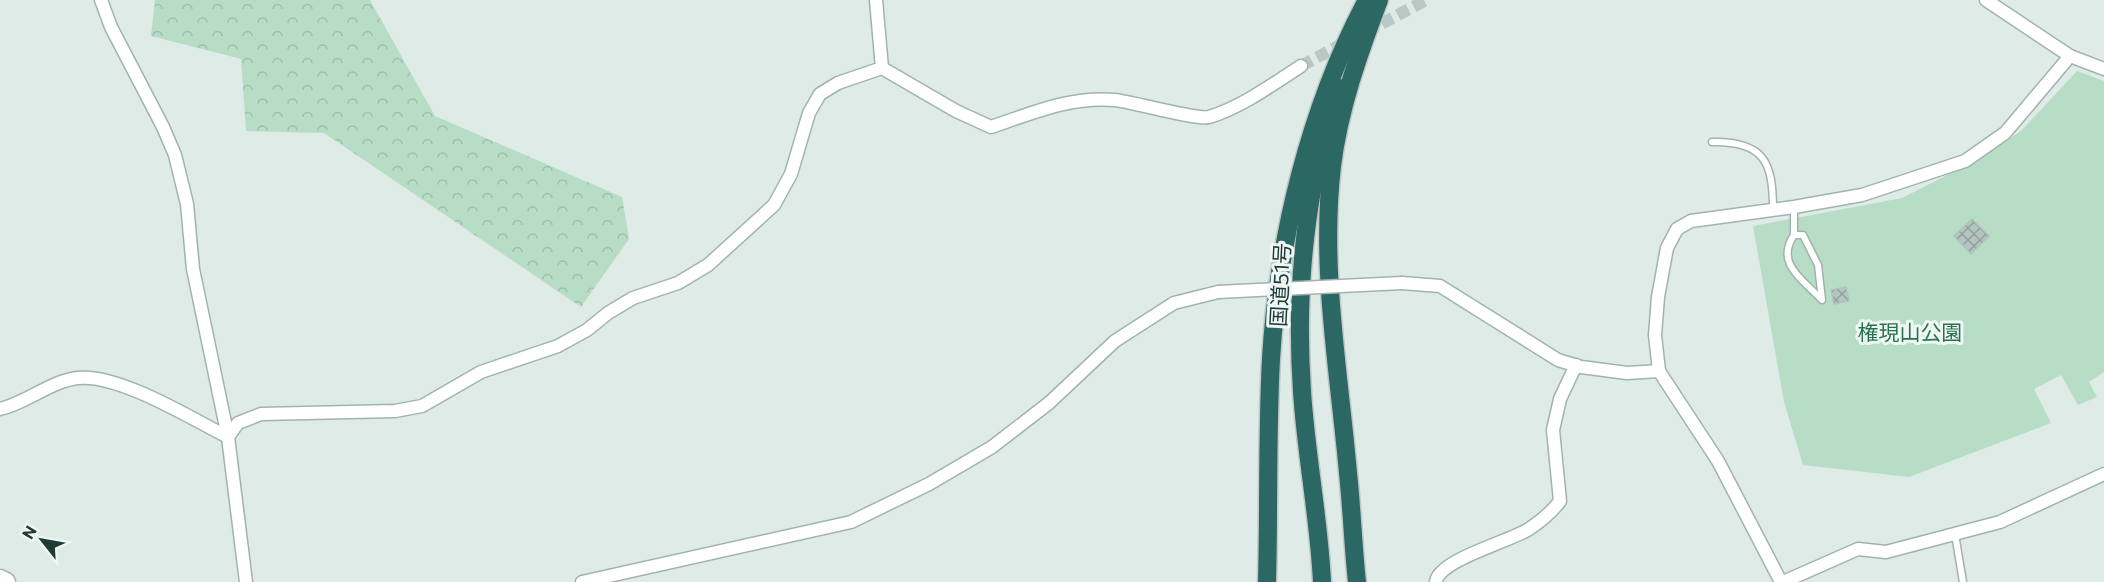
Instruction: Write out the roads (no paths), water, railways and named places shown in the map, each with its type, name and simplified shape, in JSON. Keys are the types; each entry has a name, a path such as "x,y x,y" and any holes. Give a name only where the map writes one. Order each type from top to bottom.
{"highway":[{"path":"1267,582 1271,358 1283,266 1313,128 1340,57 1367,0"},
{"name":"国道51号","path":"1322,582 1320,543 1302,392 1302,278 1308,217 1323,144 1335,100 1373,0"},
{"path":"1357,582 1348,473 1334,353 1329,273 1329,225 1332,166 1341,123 1362,48 1379,0"}],"street":[{"path":"101,0 111,27 175,155 187,204 193,269 228,437 246,582"},
{"path":"876,0 882,68"},
{"path":"1986,0 2070,56 2104,69"},
{"path":"2070,56 2013,125 1965,161 1862,195 1690,221 1677,230 1667,248 1658,297 1655,335 1659,371 1718,461 1782,582 1858,549 1886,552 2000,522 2104,474"},
{"path":"228,437 238,423 261,414 394,411 422,406 481,372 558,346 587,330 608,313 633,298 678,284 708,265 774,205 790,174 808,113 820,94 838,83 882,68 956,111 991,127 1058,104 1082,100 1115,100 1207,118 1261,92 1301,66"},
{"path":"582,582 851,522 929,484 992,447 1049,403 1115,341 1174,303 1218,292 1402,283 1440,286 1540,351 1575,365 1627,373 1659,371"},
{"path":"1436,582 1437,577 1448,566 1527,531 1552,512 1560,501 1553,430 1560,399 1575,365"},
{"path":"0,409 78,378 102,380 138,391 228,437"},
{"path":"0,579 6,582"}],"lane":[{"path":"1712,142 1738,145 1763,157 1769,166 1773,182 1773,210"},
{"path":"1794,207 1794,235 1787,245 1786,254 1791,268 1821,299 1818,265 1803,235 1794,235"},
{"path":"1955,534 1963,582"}],"tunnel":[{"path":"1366,32 1426,0"},
{"path":"1301,66 1348,41"}],"park label":[{"name":"権現山公園","path":"1910,333"}]}
